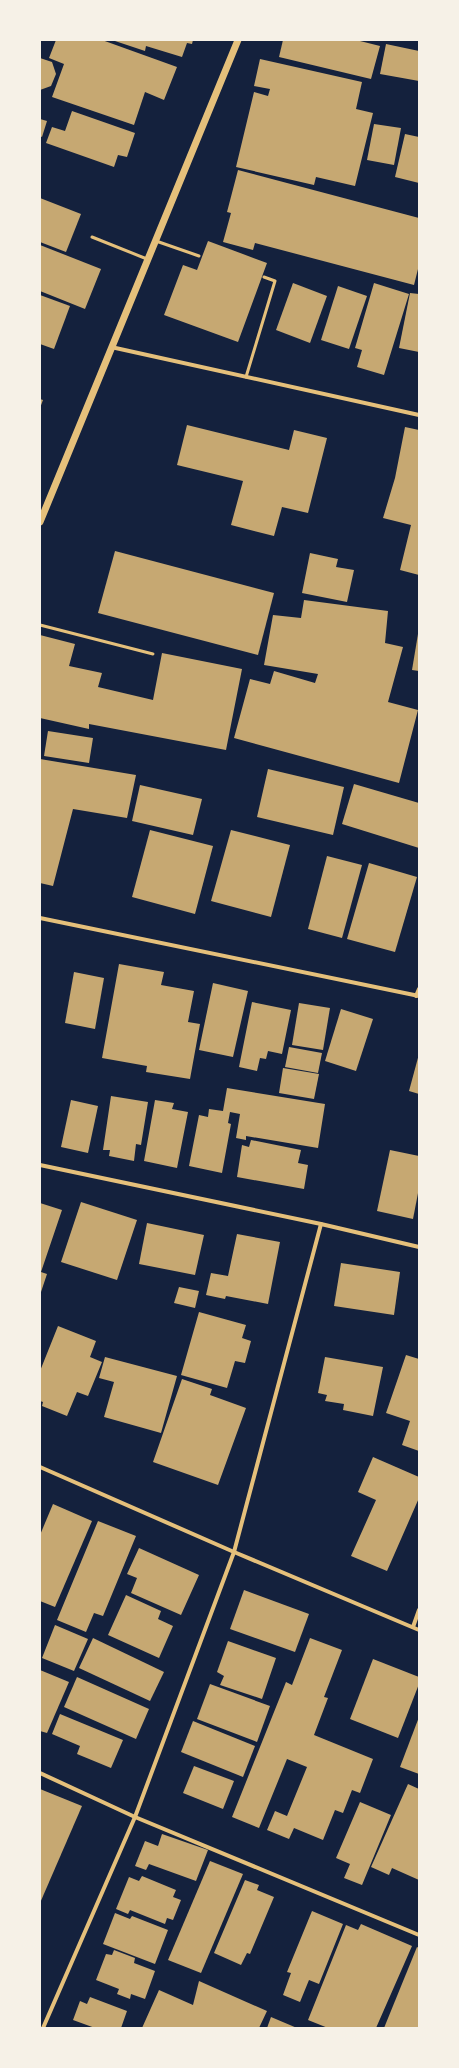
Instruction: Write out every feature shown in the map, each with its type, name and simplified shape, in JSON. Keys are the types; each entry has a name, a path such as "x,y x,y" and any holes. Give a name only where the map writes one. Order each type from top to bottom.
{"street":[{"path":"40,522 238,40"},
{"path":"111,347 419,415"},
{"path":"40,918 418,996 419,989"},
{"path":"40,1165 321,1224 419,1247"},
{"path":"43,2028 135,1817 234,1552 321,1224"},
{"path":"40,1467 234,1552 419,1630"},
{"path":"412,1627 419,1610"},
{"path":"40,1773 135,1817 419,1935"}],"lane":[{"path":"92,237 148,259"},
{"path":"155,241 199,256"},
{"path":"246,377 275,281 264,277"},
{"path":"40,625 153,654"}],"building":[{"path":"56,40 102,40 177,67 164,100 145,92 134,125 52,97 64,64 49,58"},
{"path":"112,40 193,40 192,44 187,43 182,57 146,46 145,51"},
{"path":"283,40 356,40 380,46 371,79 279,57"},
{"path":"386,44 419,51 419,81 380,74"},
{"path":"40,58 52,62 56,74 51,86 40,90"},
{"path":"260,59 362,82 356,109 373,113 355,186 316,177 314,185 236,167 254,92 268,96 270,89 254,86"},
{"path":"72,111 135,133 127,157 118,155 114,167 46,143 52,127 65,131"},
{"path":"40,119 47,121 42,137 40,136"},
{"path":"374,124 401,128 394,165 367,160"},
{"path":"405,134 419,137 419,183 395,177"},
{"path":"238,170 419,218 419,265 414,285 255,243 253,250 223,242 231,213 227,212"},
{"path":"40,198 81,214 66,252 40,242"},
{"path":"208,241 267,263 238,342 164,315 183,265 197,270"},
{"path":"40,245 101,269 85,309 40,291"},
{"path":"293,283 327,296 310,343 276,330"},
{"path":"374,283 409,294 384,375 357,367 362,350 355,348"},
{"path":"338,286 367,296 349,349 321,340"},
{"path":"410,293 419,294 419,352 399,348"},
{"path":"40,295 70,306 54,349 40,344"},
{"path":"40,399 43,400 40,408"},
{"path":"187,425 289,450 294,430 327,438 308,513 282,507 274,536 231,525 243,481 177,465"},
{"path":"405,427 419,430 419,575 400,570 411,525 383,518 395,478"},
{"path":"115,551 274,593 258,655 98,613"},
{"path":"310,553 338,559 336,567 354,570 347,602 302,593"},
{"path":"304,600 388,611 385,643 403,647 388,702 418,710 399,783 234,738 250,679 270,684 274,671 315,683 318,674 264,665 273,615 301,618"},
{"path":"419,634 419,671 412,670"},
{"path":"40,635 75,644 69,666 102,673 98,687 153,700 162,653 242,669 226,750 89,724 89,729 40,718"},
{"path":"48,731 93,738 89,763 44,756"},
{"path":"40,759 136,775 127,818 73,809 53,886 40,883"},
{"path":"268,769 344,787 333,835 257,817"},
{"path":"354,784 419,803 419,848 342,824"},
{"path":"140,785 202,799 193,835 132,821"},
{"path":"150,830 213,846 195,914 132,897"},
{"path":"231,830 290,845 271,917 211,901"},
{"path":"327,856 362,865 342,938 308,929"},
{"path":"369,863 417,877 395,952 347,939"},
{"path":"119,964 164,972 161,985 194,991 188,1022 200,1024 190,1079 146,1072 147,1066 102,1058"},
{"path":"74,972 104,978 95,1029 65,1023"},
{"path":"213,983 248,991 233,1057 199,1050"},
{"path":"252,1002 291,1010 282,1054 268,1051 266,1059 260,1058 257,1071 239,1067"},
{"path":"299,1003 330,1008 323,1050 292,1045"},
{"path":"341,1009 373,1019 356,1071 325,1061"},
{"path":"289,1047 322,1053 318,1073 285,1067"},
{"path":"419,1054 419,1094 409,1091"},
{"path":"283,1068 319,1074 314,1099 279,1093"},
{"path":"227,1088 325,1104 318,1148 246,1136 246,1140 236,1138 240,1114 230,1112 228,1123 231,1124 222,1173 189,1166 199,1115 208,1117 209,1109 223,1111"},
{"path":"111,1096 148,1102 141,1145 136,1144 134,1161 109,1156 110,1150 103,1150"},
{"path":"71,1100 98,1106 88,1153 61,1147"},
{"path":"155,1100 174,1103 172,1109 188,1112 177,1168 144,1161"},
{"path":"251,1140 301,1150 298,1163 308,1165 304,1189 237,1177 242,1145 249,1147"},
{"path":"390,1150 419,1156 419,1188 413,1219 377,1211"},
{"path":"81,1202 137,1220 117,1280 61,1262"},
{"path":"40,1203 62,1210 41,1272 47,1274 40,1295"},
{"path":"147,1223 204,1235 195,1275 139,1264"},
{"path":"237,1234 280,1242 268,1304 226,1296 225,1299 206,1295 211,1273 228,1276"},
{"path":"341,1263 400,1272 394,1315 334,1306"},
{"path":"179,1287 199,1291 195,1308 174,1303"},
{"path":"199,1312 246,1325 242,1338 251,1341 245,1363 235,1361 227,1388 181,1375"},
{"path":"58,1326 96,1341 90,1357 102,1362 88,1396 77,1392 67,1416 42,1406 43,1402 40,1401 40,1371"},
{"path":"406,1355 419,1359 419,1451 402,1445 410,1421 386,1413"},
{"path":"105,1357 177,1376 161,1433 104,1417 114,1382 99,1378"},
{"path":"325,1357 383,1367 373,1416 343,1410 344,1404 325,1401 327,1395 318,1393"},
{"path":"182,1379 212,1389 210,1395 246,1408 218,1485 153,1462"},
{"path":"373,1457 419,1477 419,1498 387,1571 351,1556 376,1500 358,1492"},
{"path":"53,1504 92,1521 55,1607 40,1601 40,1535"},
{"path":"98,1521 136,1536 103,1616 94,1613 86,1632 57,1620"},
{"path":"139,1548 199,1575 181,1615 131,1593 137,1578 127,1574"},
{"path":"244,1590 309,1614 295,1652 230,1629"},
{"path":"126,1595 161,1611 158,1619 173,1626 159,1658 108,1635"},
{"path":"55,1625 88,1639 74,1671 42,1658"},
{"path":"93,1638 164,1672 150,1701 79,1668"},
{"path":"310,1638 342,1650 324,1697 328,1698 314,1735 373,1759 360,1793 352,1790 343,1813 335,1810 323,1840 294,1828 289,1839 267,1830 275,1811 287,1816 307,1767 287,1759 259,1828 232,1817 286,1682 292,1685"},
{"path":"228,1641 276,1658 262,1699 220,1685 224,1676 217,1672"},
{"path":"373,1659 419,1677 419,1684 398,1738 350,1719"},
{"path":"40,1670 69,1682 47,1733 40,1731"},
{"path":"77,1677 149,1709 136,1739 64,1707"},
{"path":"210,1684 270,1706 257,1742 197,1719"},
{"path":"60,1714 123,1740 111,1768 77,1754 80,1746 52,1734"},
{"path":"419,1717 419,1774 400,1767"},
{"path":"193,1721 255,1746 243,1777 181,1752"},
{"path":"194,1766 234,1781 223,1809 183,1793"},
{"path":"408,1784 419,1789 419,1880 392,1868 389,1875 371,1867"},
{"path":"40,1789 82,1806 40,1903"},
{"path":"360,1802 391,1815 362,1885 344,1878 350,1864 336,1858"},
{"path":"162,1834 208,1850 196,1881 149,1864 146,1870 135,1866 145,1841 158,1846"},
{"path":"210,1861 243,1874 201,1973 168,1960"},
{"path":"142,1876 176,1890 173,1897 181,1900 173,1920 167,1918 165,1924 130,1910 128,1914 116,1909 129,1877 139,1881"},
{"path":"245,1880 259,1885 257,1890 274,1897 250,1954 247,1953 241,1965 214,1953"},
{"path":"312,1911 343,1924 319,1984 309,1980 300,2002 283,1995 291,1973 287,1972"},
{"path":"115,1913 130,1919 132,1916 168,1930 155,1964 103,1944"},
{"path":"361,1924 412,1946 376,2028 328,2028 308,2020 346,1925 358,1930"},
{"path":"417,1947 419,1948 419,2028 384,2028"},
{"path":"114,1950 135,1958 134,1963 155,1971 145,1999 131,1994 130,1999 117,1994 119,1989 96,1980 106,1954 112,1955"},
{"path":"199,1981 267,2011 259,2028 142,2028 159,1990 193,2005"},
{"path":"90,1997 127,2011 121,2028 95,2028 73,2020 80,2001 87,2004"},
{"path":"271,2017 297,2028 267,2028"}]}
